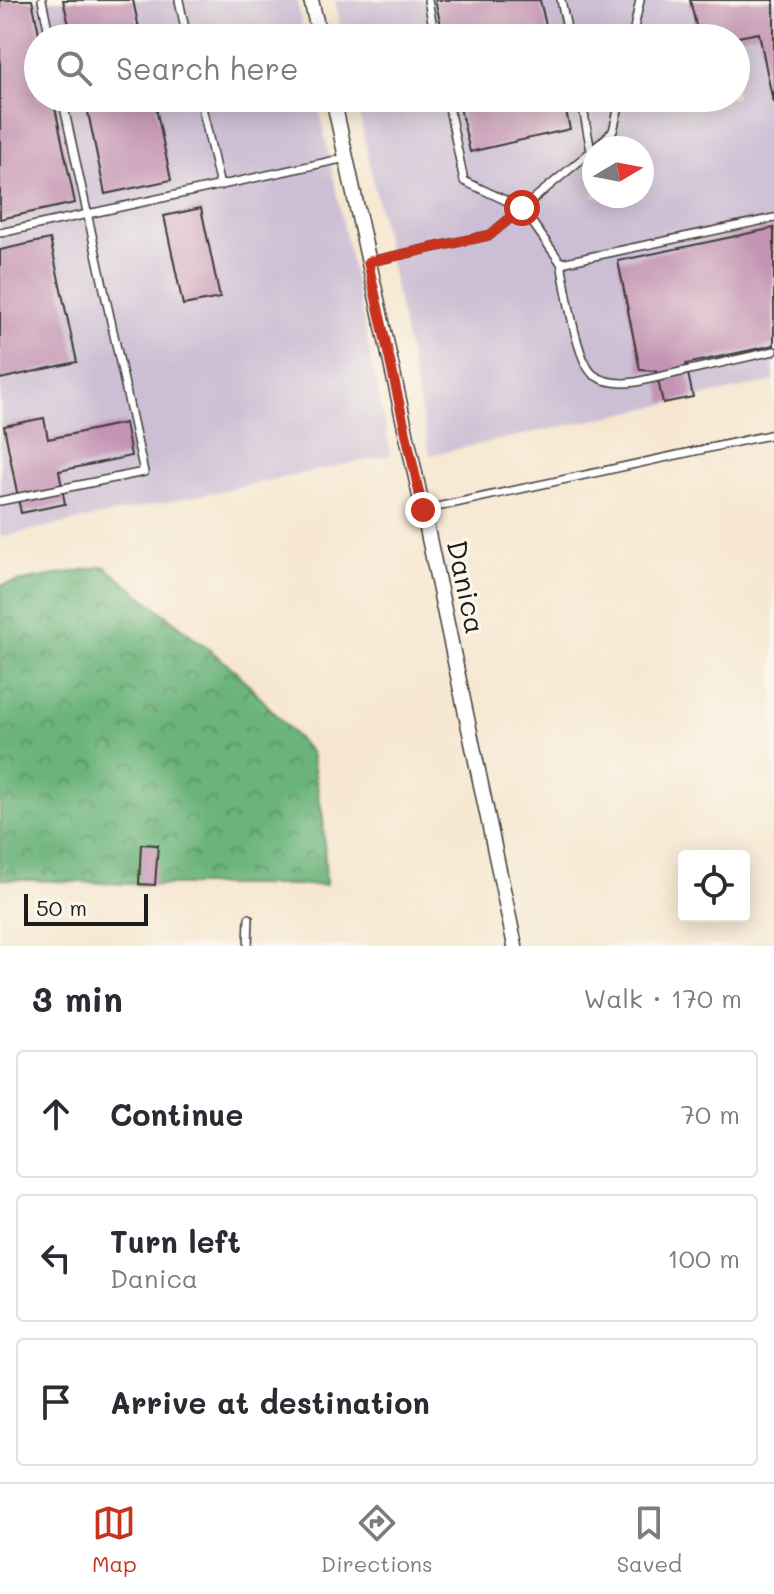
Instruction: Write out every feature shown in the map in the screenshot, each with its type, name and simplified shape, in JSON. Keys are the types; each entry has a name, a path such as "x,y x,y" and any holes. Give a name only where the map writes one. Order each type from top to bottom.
{"street":[{"path":"311,0 317,24"},
{"name":"Danica","path":"336,112 515,946"}],"lane":[{"path":"42,0 47,24"},
{"path":"179,0 184,24"},
{"path":"428,0 432,24"},
{"path":"561,0 566,24"},
{"path":"635,24 640,0"},
{"path":"0,501 144,472 65,112"},
{"path":"203,112 220,186"},
{"path":"450,112 464,181 522,208 561,263 578,347 592,374 620,384 636,382 774,351"},
{"path":"584,112 590,136"},
{"path":"607,136 613,131 618,112"},
{"path":"0,233 346,158"},
{"path":"368,262 490,235 582,158"},
{"path":"561,263 774,218"},
{"path":"423,510 774,434"},
{"path":"248,946 249,918"}],"shaded area":[{"path":"0,0 297,0 301,24 24,24 24,112 320,112 391,455 0,537"},
{"path":"335,0 774,0 774,381 430,455 359,112 750,112 750,24 340,24"}],"green space":[{"path":"104,566 236,671 311,753 323,818 326,885 155,885 0,879 0,585"}],"building":[{"path":"0,0 32,0 37,24 24,24 24,112 56,112 75,203 0,219"},
{"path":"63,0 133,0 138,24 69,24"},
{"path":"435,0 540,0 546,24 441,24"},
{"path":"690,0 774,0 774,102 759,33 750,35 750,24 696,24"},
{"path":"88,112 157,112 171,180 105,194"},
{"path":"461,112 566,112 570,129 470,152"},
{"path":"201,208 220,298 183,305 164,216"},
{"path":"774,228 774,345 686,364 693,397 663,403 656,371 640,370 618,261"},
{"path":"50,239 77,362 0,379 0,250"},
{"path":"44,418 48,439 125,423 131,456 59,471 65,504 21,513 4,426"},
{"path":"141,844 158,845 155,885 139,884"}],"route":[{"path":"423,510 368,262 490,235 522,208"}]}
